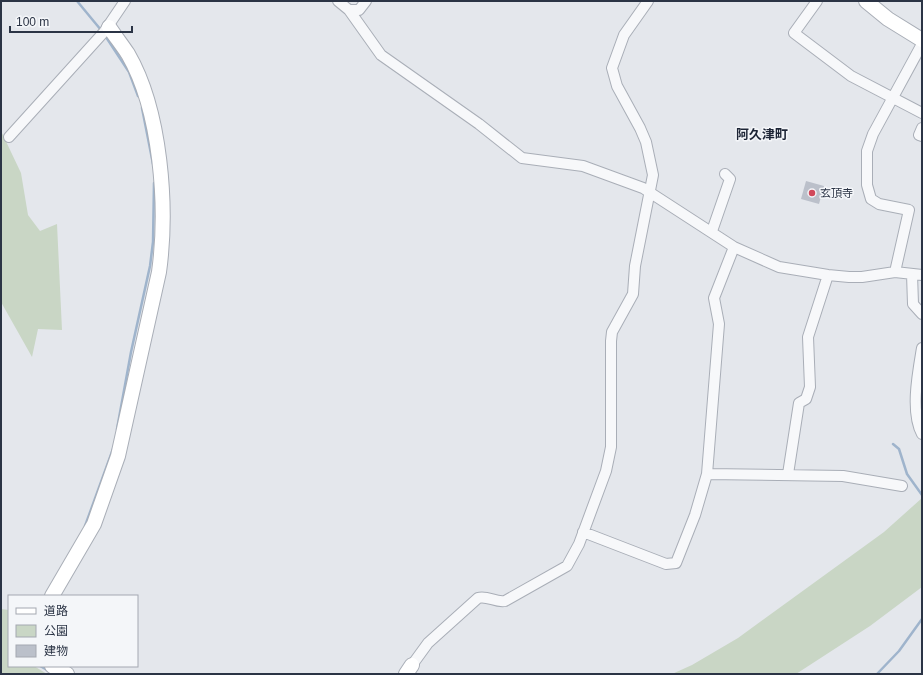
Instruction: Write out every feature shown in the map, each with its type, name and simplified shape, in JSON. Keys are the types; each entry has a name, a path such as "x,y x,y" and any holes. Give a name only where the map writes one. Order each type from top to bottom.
{"street":[{"path":"9,138 109,27 125,1"},
{"path":"338,1 349,10 381,55 479,124 522,158 583,166 643,188 734,247 779,266 828,275 862,278 895,272 917,274 913,304 922,314"},
{"path":"349,10 359,10 366,1"},
{"path":"409,670 428,643 478,598 484,597 505,601 567,566 580,544 610,457 612,429 612,332 633,294 635,266 653,175 646,142 617,86 612,68 624,35 648,1"},
{"path":"817,1 794,33 851,76 922,113"},
{"path":"866,1 888,19 922,40"},
{"path":"53,595 94,524 118,456 159,272 162,251 163,185 149,108 128,54 109,27"},
{"path":"895,272 908,210 879,204 871,199 867,185 867,152 873,134 922,44"},
{"path":"922,128 919,135 922,136"},
{"path":"712,232 730,179 725,174"},
{"path":"583,532 666,564 676,563 695,515 707,474 719,324 714,298 734,247"},
{"path":"788,474 799,403 806,399 810,387 808,337 828,275"},
{"path":"922,348 916,399 918,426 922,434"},
{"path":"707,474 843,476 902,486"},
{"path":"54,667 67,674"}],"green space":[{"path":"1,131 21,173 28,215 40,231 57,224 62,330 38,329 32,357 1,302"},
{"path":"922,498 922,587 870,626 796,674 672,674 692,665 738,638 884,532"},
{"path":"1,609 8,610 8,667 36,667 47,674 1,674"}],"building":[{"name":"玄頂寺","path":"806,181 824,186 819,204 801,199"}],"waterway":[{"path":"77,1 101,30"},
{"path":"104,34 129,72 138,96"},
{"path":"142,108 153,164"},
{"path":"117,429 131,352 150,266 153,242 154,183"},
{"path":"893,444 899,449 907,474 922,495"},
{"path":"85,526 113,449"},
{"path":"877,674 899,651 922,619"},
{"path":"42,667 49,671"}],"place":[{"name":"玄頂寺","path":"812,193"}],"district":[{"name":"阿久津町","path":"762,134"}]}
